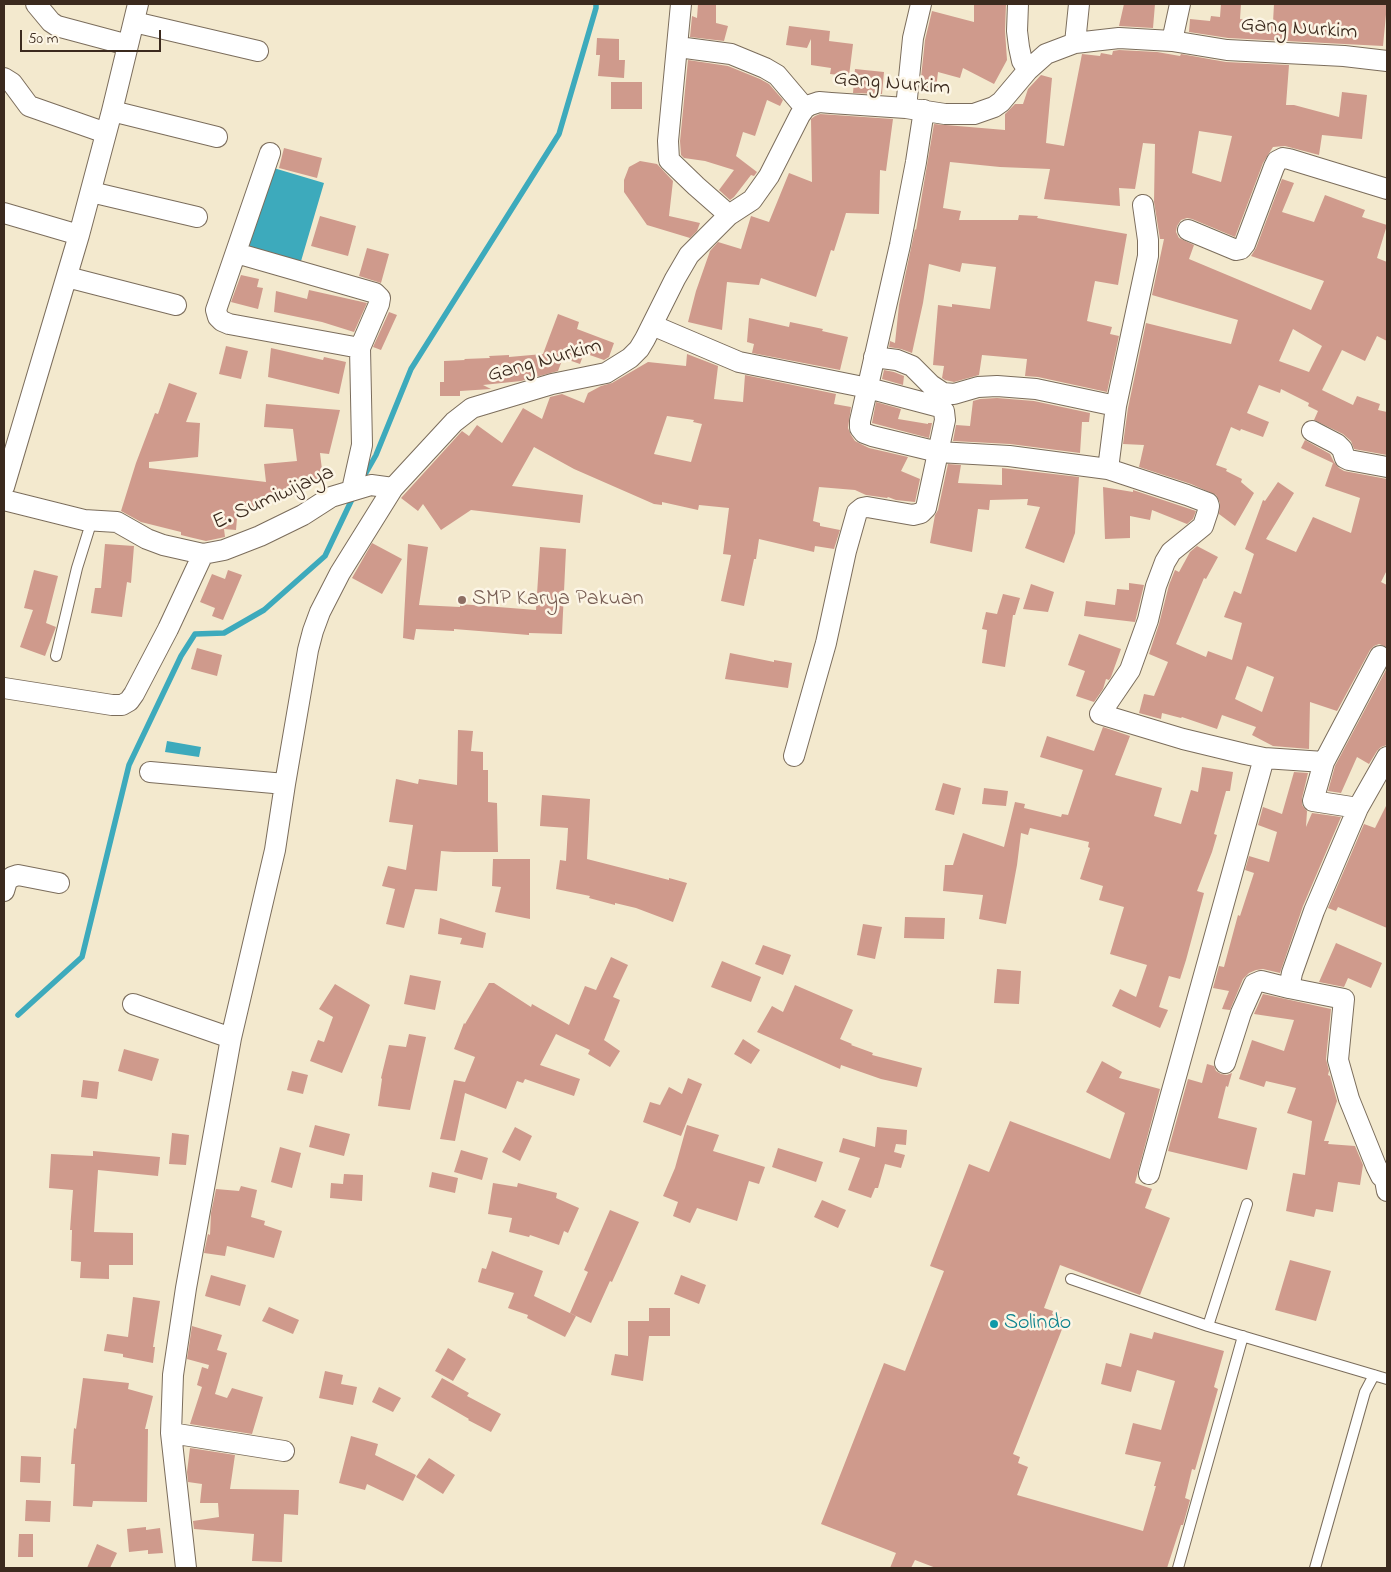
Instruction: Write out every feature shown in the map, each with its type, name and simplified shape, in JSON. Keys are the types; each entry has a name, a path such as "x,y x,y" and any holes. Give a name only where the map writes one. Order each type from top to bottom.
{"street":[{"path":"681,4 668,141 669,160 729,214"},
{"path":"922,4 913,38 916,162 902,236 860,428 864,433 872,436 938,452 1018,457 1108,469 1208,503 1209,506 1203,526 1171,552 1165,562 1156,586 1148,620 1130,670 1100,714 1182,739 1264,758 1324,762"},
{"path":"1018,4 1017,32 1019,47 1022,61 1028,70"},
{"path":"1075,43 1079,4"},
{"path":"1172,41 1180,4"},
{"path":"41,6 51,22 57,26 128,46"},
{"path":"4,487 91,192 136,13 258,51"},
{"name":"Gang Nurkim","path":"186,1568 171,1433 173,1375 178,1336 231,1038 275,850 313,631 320,612 340,573 393,488 454,422 472,408 552,384 606,373 619,366 639,349 675,278 689,255 729,214 752,200 769,176 795,123 805,108 810,105 819,102 915,109 964,115 983,112 1001,102 1028,70 1046,54 1075,43 1119,38 1172,41 1226,50 1344,56 1387,61"},
{"path":"678,47 730,54 766,68 777,75 805,108"},
{"path":"4,78 12,83 29,106 106,133"},
{"path":"112,111 217,137"},
{"path":"270,153 216,310 219,319 229,324 360,348"},
{"path":"1188,230 1236,250 1241,249 1245,244 1274,166 1277,161 1283,158 1387,189"},
{"path":"91,192 198,217"},
{"path":"1108,469 1116,406 1148,256 1148,240 1143,205"},
{"path":"4,213 79,234"},
{"path":"236,253 375,292 380,298 360,348 362,445 360,488"},
{"path":"67,277 176,305"},
{"path":"652,325 739,362 868,388 940,407 944,411 945,420 928,501 922,513 913,515 866,507 857,512 846,551 826,642 794,756"},
{"path":"874,357 897,360 912,366 931,385 943,393 954,394 978,387 997,386 1036,389 1116,406"},
{"path":"1312,431 1337,444 1345,458 1349,460 1387,467"},
{"name":"E. Sumiwijaya","path":"4,500 84,520 117,522 147,539 163,545 203,554 224,550 260,536 303,515 331,497 360,488 393,488"},
{"path":"4,688 112,705 122,705 129,701 168,629 203,554"},
{"path":"1358,808 1313,801 1324,762 1380,656"},
{"path":"1289,988 1292,973 1314,911 1358,808 1387,757"},
{"path":"1149,1174 1264,758"},
{"path":"150,772 285,784"},
{"path":"4,891 7,881 12,876 18,875 59,883"},
{"path":"1225,1063 1254,984 1261,981 1344,999 1338,1060 1349,1099 1376,1166 1385,1180 1386,1197"},
{"path":"133,1004 231,1038"},
{"path":"171,1433 284,1451"}],"lane":[{"path":"56,656 77,568 92,520"},
{"path":"1208,1326 1247,1204"},
{"path":"1071,1279 1208,1326 1387,1379"},
{"path":"1178,1568 1243,1336"},
{"path":"1316,1568 1365,1392 1374,1375"}],"water":[{"path":"267,166 324,183 299,268 242,251"},
{"path":"167,741 201,747 199,757 165,752"}],"building":[{"path":"698,4 716,4 716,23 728,26 724,41 690,37 692,16 697,18"},
{"path":"974,4 1006,4 1007,60 994,84 963,68 960,78 938,72 936,89 920,87 925,40 932,11 974,22"},
{"path":"1124,4 1155,4 1153,28 1119,26"},
{"path":"1221,4 1241,4 1240,19 1273,22 1274,4 1387,4 1383,46 1228,38 1189,32 1190,19 1210,21 1211,16 1220,17"},
{"path":"789,26 830,31 829,41 853,44 849,76 830,74 831,68 811,65 811,39 807,48 786,45"},
{"path":"597,38 619,39 619,60 625,60 624,78 598,76 600,55 596,55"},
{"path":"1113,51 1157,52 1226,62 1289,65 1286,105 1294,105 1339,117 1342,92 1367,95 1362,139 1322,135 1319,155 1285,146 1273,147 1263,163 1235,237 1187,218 1181,220 1177,226 1176,232 1179,238 1194,245 1189,259 1311,310 1324,281 1251,256 1256,248 1282,179 1294,183 1282,212 1314,222 1325,195 1365,210 1362,217 1387,225 1377,258 1387,262 1387,341 1377,336 1365,361 1342,350 1322,390 1353,405 1357,396 1380,404 1378,410 1387,412 1387,455 1354,449 1351,441 1343,434 1314,420 1318,411 1308,406 1309,403 1281,389 1280,393 1259,385 1247,413 1269,422 1263,437 1231,427 1216,465 1227,469 1226,471 1242,479 1241,482 1254,493 1235,526 1219,514 1220,503 1216,495 1191,484 1139,467 1144,445 1123,444 1128,408 1146,323 1231,344 1238,320 1152,295 1164,239 1160,239 1154,202 1155,144 1143,143 1135,189 1119,188 1120,206 1044,199 1050,169 950,162 943,208 961,211 959,220 1018,220 1019,215 1038,216 1037,218 1127,234 1118,285 1095,281 1087,321 1112,327 1110,334 1119,336 1107,392 1038,377 1025,376 1027,359 982,355 979,375 954,382 942,378 944,366 933,365 938,305 952,307 952,304 990,309 996,267 962,263 960,272 929,264 912,353 889,347 890,341 895,343 899,305 916,230 934,124 1005,130 1005,114 1015,104 1023,104 1028,89 1041,75 1052,78 1046,143 1064,146 1082,54 1100,56 1101,53 1112,55","holes":["1199,131 1232,136 1221,182 1192,173","1293,329 1322,346 1309,372 1279,361"]},
{"path":"688,60 728,66 760,79 769,84 783,100 780,106 767,100 755,136 743,132 736,156 757,172 754,176 751,175 730,200 719,190 734,170 705,161 684,158 681,155 680,141"},
{"path":"855,69 884,72 882,94 853,93"},
{"path":"611,82 642,82 642,109 611,109"},
{"path":"820,114 893,119 886,171 880,170 879,214 846,213 834,251 831,250 816,297 761,278 759,285 727,282 722,330 688,322 696,291 710,251 718,242 741,249 751,216 769,222 789,173 812,182 811,119"},
{"path":"284,148 322,158 317,178 279,168"},
{"path":"640,161 657,164 673,181 669,216 700,223 697,231 690,238 647,225 624,192 624,180 629,167"},
{"path":"320,216 356,226 348,256 311,246"},
{"path":"367,248 389,254 381,283 359,276"},
{"path":"241,275 259,279 257,287 263,288 258,309 231,302"},
{"path":"309,290 367,303 354,332 322,322 274,312 276,291 307,299"},
{"path":"389,312 397,315 381,350 373,347"},
{"path":"558,314 579,322 577,329 614,343 609,357 604,360 584,353 580,364 563,358 558,371 521,381 483,385 491,389 460,391 460,396 440,396 440,382 444,382 444,361 490,358 489,356 509,355 509,357 543,354"},
{"path":"749,318 789,327 790,322 848,337 840,370 752,353 754,344 747,342"},
{"path":"226,346 248,351 241,379 219,374"},
{"path":"271,348 323,360 324,357 346,362 339,394 268,377"},
{"path":"687,354 718,366 714,399 743,402 745,375 836,394 834,404 851,407 848,428 855,441 869,448 908,457 901,471 920,479 915,502 866,495 855,490 819,487 813,521 820,523 820,526 840,530 834,549 815,546 814,552 759,539 744,606 721,601 731,555 723,554 729,508 699,505 698,510 662,502 662,505 654,504 574,469 534,447 512,486 583,495 580,523 471,510 441,530 423,504 418,511 401,498 462,431 469,436 477,425 502,443 523,408 542,419 550,397 562,394 584,403 588,393 612,383 648,362 686,366","holes":["667,416 694,420 693,422 702,424 691,462 654,454"]},
{"path":"884,370 904,376 903,385 882,379"},
{"path":"169,383 197,393 186,422 200,423 198,457 149,462 149,468 266,482 264,464 297,461 293,429 264,427 266,404 340,410 329,454 320,453 323,478 294,482 296,496 255,500 254,508 238,506 236,530 224,529 225,537 206,541 181,535 181,532 141,522 121,511 136,463 155,413 158,414"},
{"path":"997,398 1034,401 1090,413 1089,422 1082,422 1080,453 1010,444 953,441 956,425 970,426 973,401"},
{"path":"876,402 901,409 898,419 932,423 929,438 872,423"},
{"path":"1305,440 1330,454 1334,462 1344,471 1387,479 1387,570 1381,582 1387,585 1387,647 1379,644 1370,650 1337,711 1310,702 1309,749 1273,746 1252,735 1256,727 1222,715 1217,729 1182,717 1162,713 1161,719 1139,713 1144,694 1154,696 1168,662 1149,654 1169,585 1175,570 1179,572 1190,552 1197,546 1218,557 1206,579 1204,578 1176,644 1206,657 1208,651 1232,660 1242,623 1224,617 1234,591 1241,594 1254,554 1245,549 1263,500 1265,501 1278,482 1294,493 1266,539 1296,552 1313,517 1351,533 1360,498 1325,486 1333,463 1301,448","holes":["1247,666 1274,677 1262,712 1235,699"]},
{"path":"948,464 961,465 958,483 1002,485 1002,468 1079,477 1075,533 1064,563 1025,548 1040,507 1027,505 1028,499 990,500 989,510 978,509 972,552 930,543"},
{"path":"1103,487 1133,492 1133,490 1196,511 1193,519 1187,524 1152,510 1150,520 1130,516 1130,538 1105,539"},
{"path":"372,543 402,559 382,594 352,578"},
{"path":"105,544 134,546 131,583 127,582 122,617 91,613 95,588 101,588"},
{"path":"408,544 428,547 419,605 460,607 460,604 536,610 540,547 566,549 562,634 529,633 529,635 454,629 454,631 416,629 414,640 403,638"},
{"path":"34,570 58,576 46,623 56,627 45,656 20,647 33,610 24,608"},
{"path":"228,570 242,575 223,620 212,616 215,608 200,602 212,574 225,579"},
{"path":"1129,583 1144,585 1135,622 1084,616 1086,601 1115,605 1117,589 1129,590"},
{"path":"1031,584 1054,592 1048,612 1023,609"},
{"path":"1003,594 1020,598 1015,615 1013,615 1005,667 982,663 987,630 982,629 986,612 997,614"},
{"path":"1079,634 1121,649 1111,677 1109,680 1106,679 1103,689 1094,702 1076,696 1085,671 1068,665"},
{"path":"197,648 222,655 217,676 191,669"},
{"path":"730,653 774,662 774,660 792,663 788,688 725,679"},
{"path":"1387,668 1387,745 1377,751 1369,764 1357,757 1341,793 1328,791 1335,766"},
{"path":"1103,727 1130,736 1115,775 1162,788 1154,816 1181,824 1191,790 1198,792 1202,767 1233,772 1230,791 1226,791 1214,834 1217,835 1212,852 1197,891 1204,893 1186,960 1180,979 1169,976 1159,1007 1168,1010 1160,1028 1112,1006 1120,989 1136,997 1147,965 1110,954 1124,907 1099,900 1103,886 1080,879 1090,848 1088,847 1089,842 1030,828 1028,835 1021,833 1006,924 979,919 983,895 943,891 945,865 953,865 963,833 1004,847 1015,802 1025,804 1024,808 1061,817 1062,814 1068,815 1083,770 1040,757 1047,736 1094,751"},
{"path":"458,730 473,731 471,751 483,752 483,770 488,770 488,802 497,803 498,852 441,851 437,891 415,889 404,928 386,924 395,889 382,886 388,866 406,870 413,825 389,822 396,779 418,784 419,779 457,785"},
{"path":"1294,772 1308,773 1302,798 1302,805 1307,811 1306,827 1312,813 1341,817 1303,906 1280,973 1263,969 1249,973 1243,979 1230,1010 1222,1009 1229,991 1213,988 1219,966 1224,967 1238,915 1240,916 1254,873 1245,870 1249,856 1269,862 1277,832 1258,825 1263,807 1282,814"},
{"path":"943,783 961,788 954,815 935,810"},
{"path":"984,788 1008,791 1006,806 982,804"},
{"path":"542,795 590,799 587,859 687,883 673,922 636,908 615,903 615,905 589,898 590,896 556,889 560,860 566,861 568,828 540,826"},
{"path":"1387,804 1387,928 1338,907 1336,911 1328,908 1364,824 1375,828"},
{"path":"493,859 530,859 530,919 495,912 501,887 492,886"},
{"path":"905,917 945,918 944,939 904,938"},
{"path":"440,918 486,933 483,948 460,944 462,938 438,934"},
{"path":"863,924 882,927 875,959 857,955"},
{"path":"1336,943 1382,963 1371,988 1348,978 1344,987 1319,982"},
{"path":"763,945 791,955 783,975 755,964"},
{"path":"611,957 628,965 613,997 620,1000 604,1040 620,1051 610,1067 588,1054 590,1050 556,1034 540,1065 580,1079 574,1096 525,1079 523,1083 517,1081 506,1109 465,1093 455,1141 440,1139 454,1080 465,1082 475,1057 454,1049 464,1023 489,983 494,983 531,1007 532,1004 569,1025 585,986 596,990"},
{"path":"722,961 761,977 751,1002 711,987"},
{"path":"997,969 1021,971 1019,1004 994,1003"},
{"path":"410,975 441,981 435,1010 404,1004"},
{"path":"335,984 370,1005 342,1073 310,1061 318,1040 324,1042 333,1017 319,1009"},
{"path":"795,985 853,1010 840,1039 873,1053 872,1055 922,1068 917,1087 881,1079 841,1065 840,1069 757,1032 772,1006 783,1012"},
{"path":"1263,994 1331,1009 1326,1059 1328,1075 1330,1076 1337,1101 1324,1141 1329,1141 1328,1144 1355,1146 1363,1165 1360,1185 1338,1182 1333,1212 1316,1209 1314,1217 1286,1211 1293,1173 1305,1175 1312,1121 1287,1113 1296,1088 1266,1081 1264,1087 1239,1079 1252,1040 1284,1051 1294,1020 1254,1014"},
{"path":"409,1034 426,1037 410,1110 378,1106 381,1078 389,1045 406,1047"},
{"path":"743,1039 760,1050 751,1064 734,1054"},
{"path":"124,1049 159,1059 152,1081 118,1071"},
{"name":"Solindo","path":"1102,1061 1122,1072 1119,1078 1160,1089 1135,1183 1152,1189 1145,1208 1170,1218 1140,1295 1060,1265 1044,1308 1053,1311 1052,1314 1066,1319 1013,1454 1020,1457 1018,1463 1028,1467 1017,1495 1143,1531 1161,1462 1125,1454 1133,1423 1161,1430 1175,1381 1137,1370 1131,1392 1101,1384 1106,1363 1121,1367 1130,1333 1152,1339 1154,1332 1224,1351 1214,1387 1218,1389 1195,1470 1192,1469 1185,1498 1190,1500 1167,1568 936,1568 915,1560 911,1568 890,1568 896,1553 821,1524 884,1363 905,1371 944,1271 930,1266 969,1164 989,1172 1010,1121 1110,1159 1125,1113 1086,1092"},
{"path":"1207,1064 1214,1066 1216,1071 1221,1074 1227,1075 1232,1073 1228,1087 1226,1086 1218,1118 1257,1128 1247,1170 1168,1151 1188,1079 1202,1083"},
{"path":"292,1071 308,1075 303,1094 287,1090"},
{"path":"688,1078 702,1084 681,1136 643,1122 650,1102 660,1105 669,1087 682,1094"},
{"path":"83,1080 99,1082 97,1099 81,1097"},
{"path":"315,1125 350,1134 344,1156 309,1147"},
{"path":"687,1125 719,1135 713,1151 765,1167 759,1184 749,1181 737,1221 697,1208 690,1223 673,1216 678,1202 663,1196 675,1168"},
{"path":"515,1127 532,1136 520,1161 502,1152"},
{"path":"877,1127 907,1130 906,1145 896,1144 894,1152 905,1155 901,1168 885,1164 878,1188 875,1188 871,1198 848,1190 860,1158 839,1152 843,1138 875,1147"},
{"path":"172,1133 189,1135 186,1165 169,1164"},
{"path":"280,1147 301,1153 292,1188 271,1182"},
{"path":"778,1148 823,1162 816,1182 772,1167"},
{"path":"461,1150 488,1158 482,1180 454,1172"},
{"path":"93,1151 160,1157 158,1176 98,1170 94,1232 133,1233 133,1265 109,1265 109,1279 80,1278 81,1262 71,1261 72,1230 70,1230 73,1190 49,1188 51,1154 93,1156"},
{"path":"432,1172 458,1178 455,1193 429,1187"},
{"path":"344,1174 363,1175 362,1201 330,1198 331,1183 343,1184"},
{"path":"493,1183 517,1187 518,1183 557,1193 556,1198 579,1208 568,1233 564,1231 559,1245 530,1235 529,1237 509,1232 512,1218 488,1214"},
{"path":"241,1186 257,1190 251,1217 265,1221 264,1225 282,1231 274,1258 227,1246 225,1256 204,1253 208,1234 210,1235 211,1213 216,1189 239,1191"},
{"path":"822,1200 846,1210 838,1228 814,1217"},
{"path":"610,1210 639,1222 591,1323 570,1313 588,1272 584,1270"},
{"path":"492,1251 543,1271 534,1296 576,1316 565,1337 527,1318 528,1315 508,1308 514,1293 478,1282 482,1268 486,1269"},
{"path":"1290,1260 1331,1271 1316,1321 1275,1310"},
{"path":"211,1275 246,1285 240,1306 205,1296"},
{"path":"681,1275 706,1285 699,1304 674,1294"},
{"path":"133,1297 160,1301 153,1347 155,1347 153,1363 123,1357 123,1354 104,1351 107,1334 128,1337"},
{"path":"269,1307 299,1320 293,1334 262,1321"},
{"path":"649,1308 670,1308 670,1336 649,1336 643,1381 611,1375 615,1354 628,1356 628,1321 649,1321"},
{"path":"192,1326 222,1335 217,1350 227,1353 215,1394 227,1398 232,1388 263,1397 252,1434 190,1424 202,1387 197,1385 202,1367 208,1369 209,1365 187,1359"},
{"path":"448,1348 466,1359 453,1381 435,1371"},
{"path":"325,1371 343,1375 341,1384 357,1387 353,1405 319,1398"},
{"path":"83,1378 129,1383 128,1389 153,1396 145,1429 148,1429 147,1502 93,1501 92,1507 73,1506 75,1464 71,1464 74,1428 76,1429"},
{"path":"442,1378 469,1393 467,1396 501,1414 491,1432 431,1397"},
{"path":"379,1387 401,1398 393,1412 372,1402"},
{"path":"351,1436 378,1444 375,1455 416,1475 403,1501 367,1484 365,1490 339,1483"},
{"path":"190,1448 235,1455 230,1489 299,1490 298,1515 284,1514 282,1562 252,1561 254,1534 194,1529 193,1521 219,1517 218,1503 200,1503 202,1484 188,1482 187,1472"},
{"path":"21,1456 41,1457 40,1483 20,1482"},
{"path":"429,1458 455,1475 443,1494 416,1477"},
{"path":"26,1500 51,1501 50,1522 25,1521"},
{"path":"146,1527 146,1530 160,1528 163,1553 148,1554 148,1550 129,1552 127,1529"},
{"path":"19,1534 33,1534 33,1557 18,1557"},
{"path":"97,1544 117,1553 110,1568 87,1568"}],"waterway":[{"path":"363,478 376,455 411,369 559,134 596,4"},
{"path":"18,1015 82,957 129,765 181,656 195,634 224,633 264,610 325,556 354,495"}],"place":[{"name":"SMP Karya Pakuan","path":"462,600"},
{"name":"Solindo","path":"994,1324"}]}
